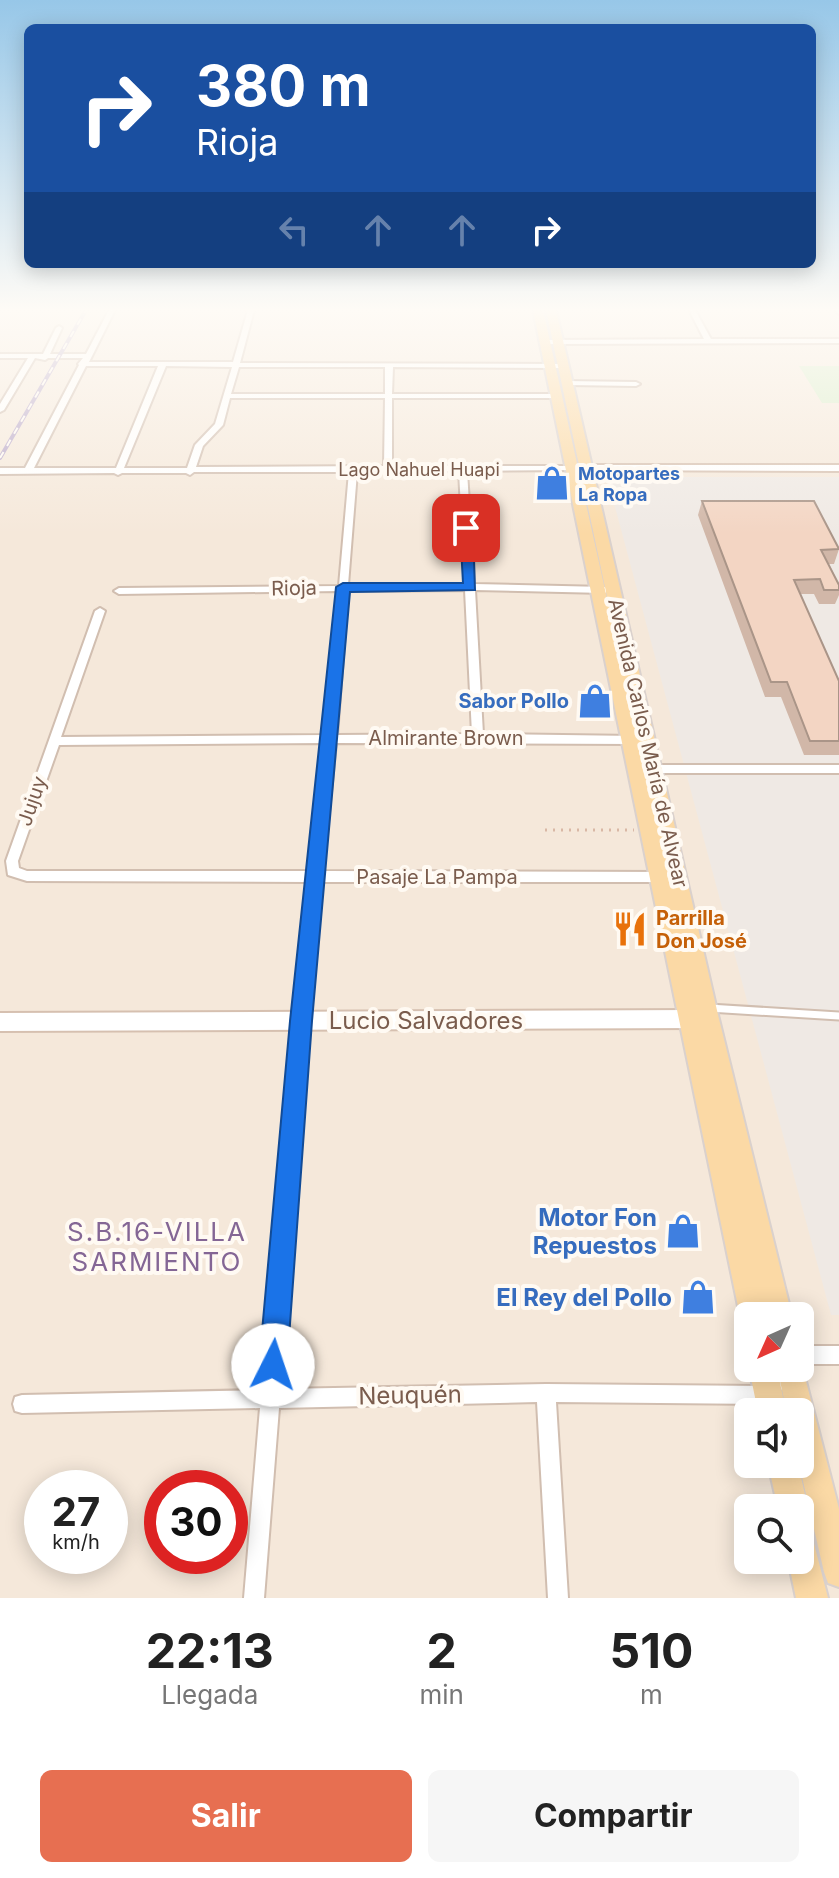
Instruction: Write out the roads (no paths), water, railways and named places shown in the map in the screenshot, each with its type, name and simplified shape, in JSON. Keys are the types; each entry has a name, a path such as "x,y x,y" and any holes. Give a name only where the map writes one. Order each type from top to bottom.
{"main road":[{"name":"Avenida Carlos María de Alvear","path":"552,385 579,468"},
{"name":"Avenida Carlos María de Alvear","path":"568,385 579,468 639,740 650,830 670,878"},
{"name":"Avenida Carlos María de Alvear","path":"639,740 652,769 670,878 701,1016 775,1302"},
{"name":"Avenida Carlos María de Alvear","path":"701,1016 751,1302"},
{"path":"794,1382 839,1572"},
{"path":"807,1574 812,1598"}],"street":[{"path":"0,410 15,385"},
{"path":"28,471 72,385"},
{"path":"118,472 154,385"},
{"path":"190,472 199,445 219,425 230,385"},
{"path":"388,470 390,385"},
{"path":"226,396 554,396"},
{"name":"Lago Nahuel Huapi","path":"0,471 839,468"},
{"path":"254,1598 301,1021 331,738 353,469"},
{"path":"463,469 478,738"},
{"name":"Rioja","path":"119,591 343,587 606,590"},
{"name":"Jujuy","path":"12,861 100,611"},
{"name":"Almirante Brown","path":"53,741 331,738 639,740"},
{"path":"652,769 839,769"},
{"name":"Pasaje La Pampa","path":"12,861 13,871 27,876 670,878"},
{"name":"Lucio Salvadores","path":"0,1022 701,1016"},
{"path":"814,1355 839,1355"},
{"name":"Neuquén","path":"22,1404 271,1397 768,1392"},
{"path":"546,1393 558,1598"}],"lane":[{"path":"701,1016 839,1016"}],"railway":[{"path":"0,458 43,385"}],"place":[{"name":"Motopartes La Ropa","path":"552,483"},
{"name":"Sabor Pollo","path":"595,701"},
{"name":"Parrilla Don José","path":"630,929"},
{"name":"Motor Fon Repuestos","path":"683,1231"},
{"name":"El Rey del Pollo","path":"698,1297"}],"district":[{"name":"S.B.16-VILLA SARMIENTO","path":"157,1246"}]}
